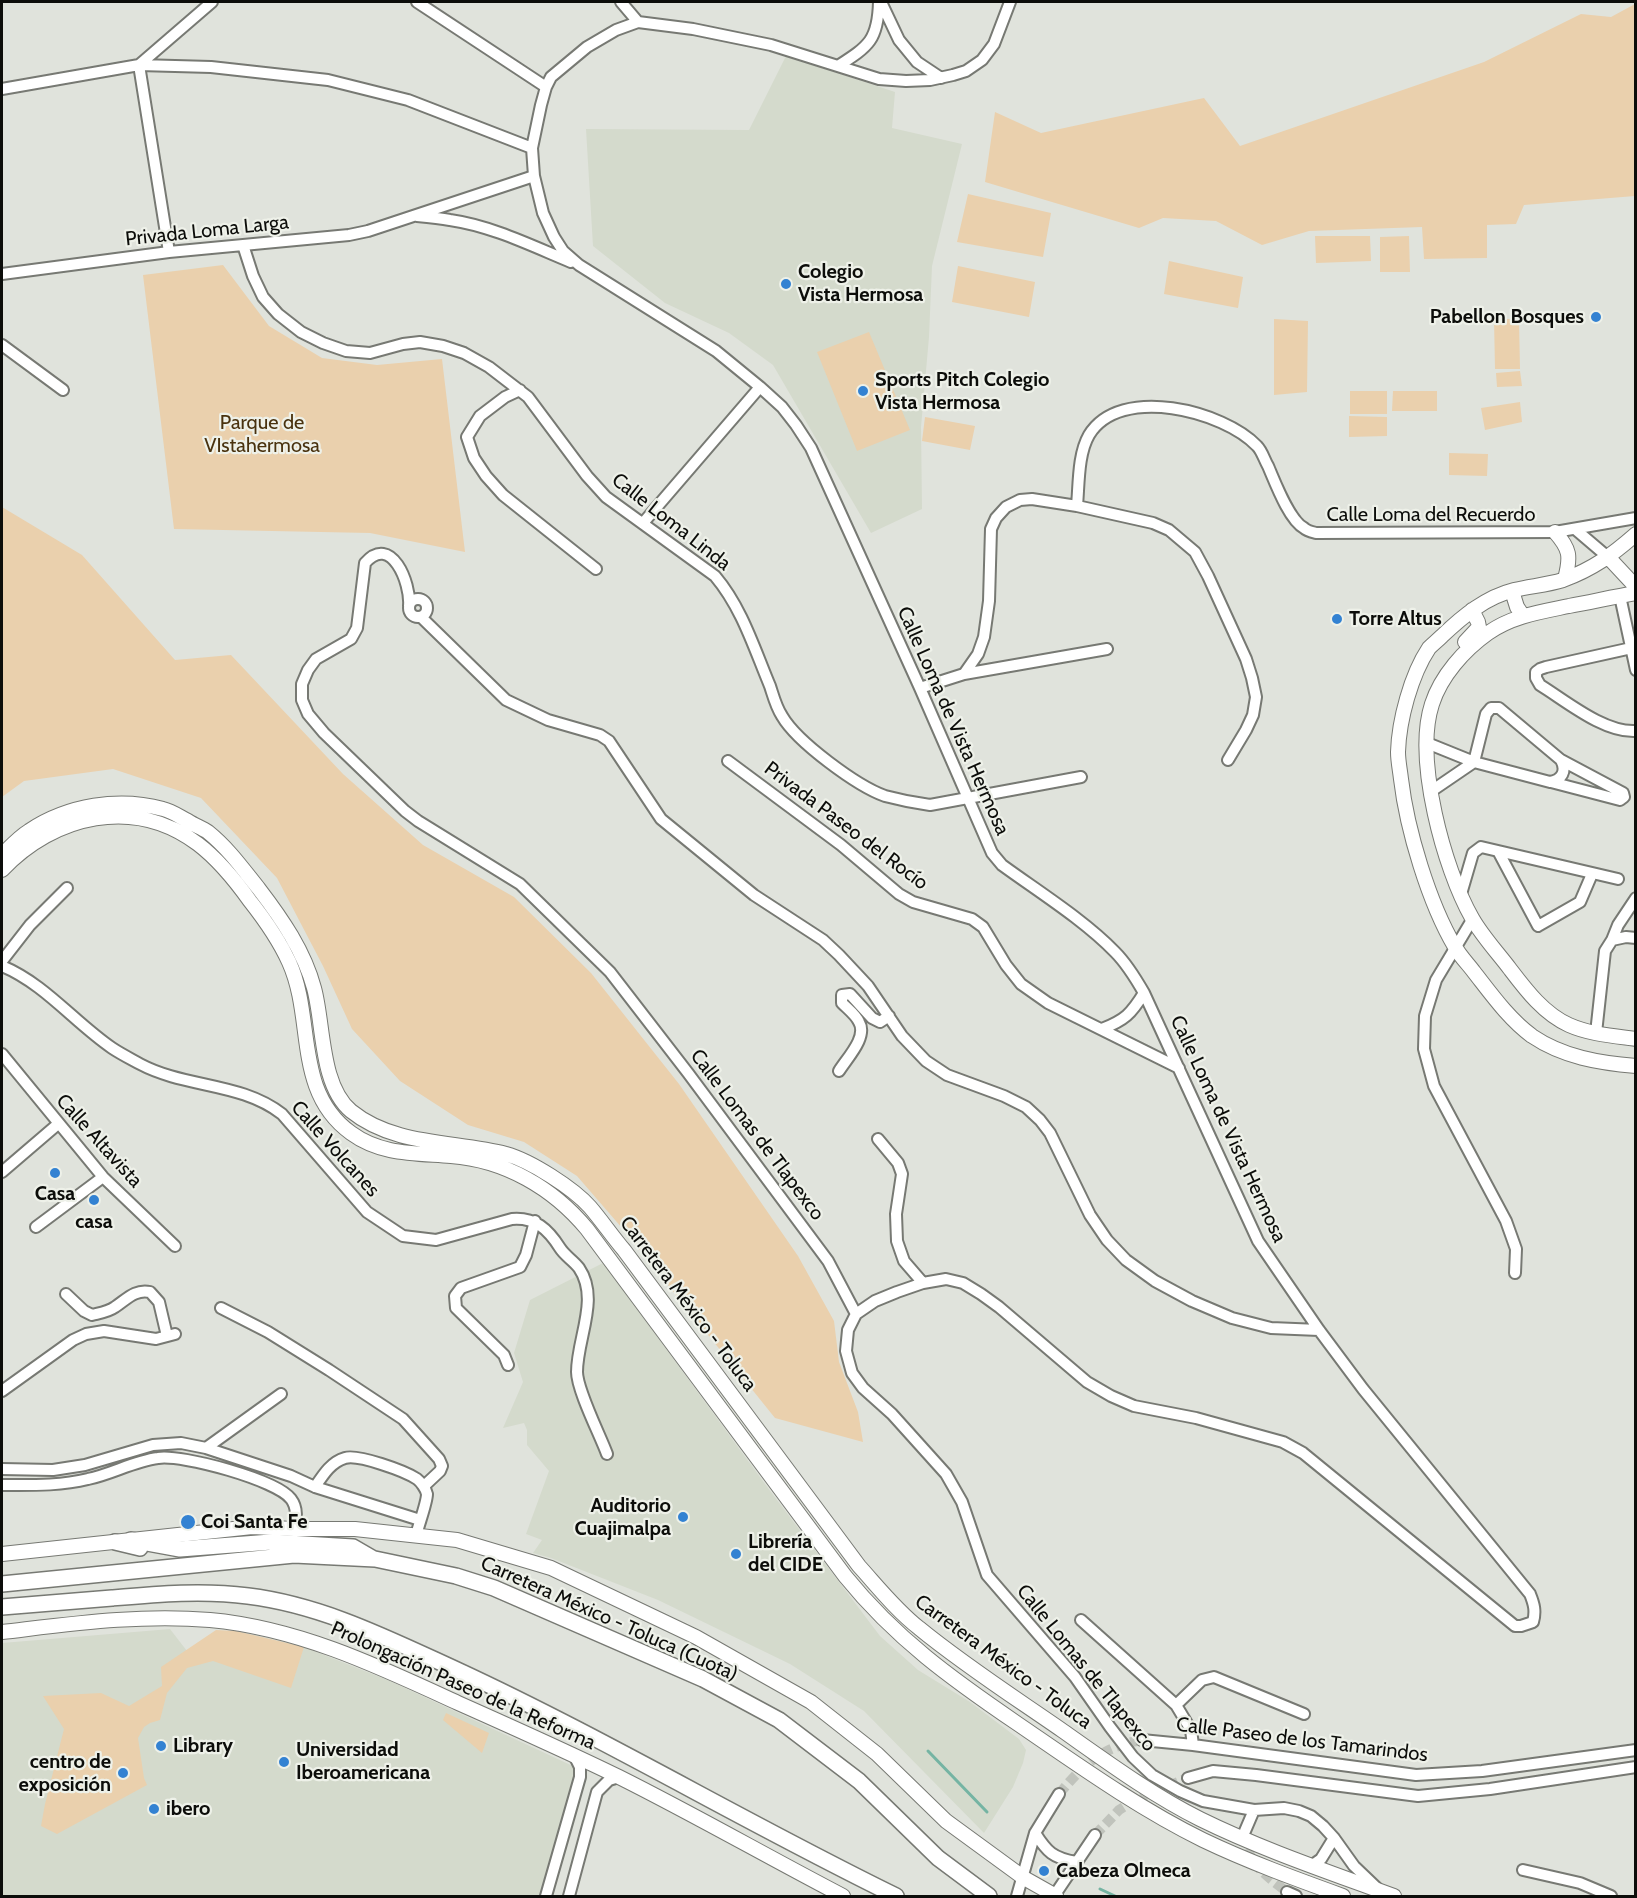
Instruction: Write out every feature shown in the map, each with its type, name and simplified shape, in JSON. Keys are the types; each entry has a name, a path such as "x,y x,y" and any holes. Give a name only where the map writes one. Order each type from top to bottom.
{"highway":[{"path":"123,1541 174,1556 272,1548 293,1537 353,1547 375,1559"},
{"name":"Carretera México - Toluca (Cuota)","path":"2,1584 294,1555 375,1559 456,1575 494,1588 703,1679 779,1720 858,1781 938,1858 986,1894"},
{"path":"2,1607 201,1592 249,1596 300,1605 366,1629 504,1692 634,1758 830,1864 896,1896"}],"main road":[{"path":"1555,532 1569,552 1565,579"},
{"path":"1635,534 1609,558 1565,579 1512,591 1489,600 1472,610 1430,648 1415,676 1407,700 1400,727 1398,754 1404,800 1419,860 1436,906 1455,947 1503,1009 1532,1036 1566,1054 1608,1064 1635,1066"},
{"path":"1609,558 1635,587"},
{"path":"1538,585 1543,597 1542,611"},
{"path":"1512,591 1517,607 1523,616"},
{"path":"1635,594 1523,616 1486,634 1459,660 1437,690 1431,706 1427,743 1430,792 1444,849 1473,920 1526,989 1547,1011 1569,1025 1596,1033 1635,1039"},
{"path":"1437,690 1436,679 1439,670 1479,627 1472,610"},
{"name":"Carretera México - Toluca","path":"2,855 28,831 51,819 76,809 104,804 132,804 165,809 206,831 234,857 276,911 300,951 314,987 328,1069 336,1090 348,1109 368,1124 396,1135 465,1145 509,1155 547,1173 588,1206 624,1250 859,1566 894,1606 918,1628 1016,1699 1147,1788 1198,1818 1264,1849 1388,1894"},
{"name":"Carretera México - Toluca","path":"2,870 21,852 48,833 64,826 99,817 133,817 152,822 168,827 198,844 237,883 271,931 289,963 300,999 307,1052 315,1085 327,1110 350,1133 383,1149 405,1153 454,1156 495,1165 527,1177 560,1200 587,1229 845,1576 866,1602 911,1646 973,1694 1088,1773 1145,1808 1202,1839 1263,1867 1343,1896"},
{"path":"2,1554 252,1527 293,1537 355,1529 457,1540 551,1568 696,1637 811,1702 877,1754 946,1821 1024,1878 1055,1896"},
{"name":"Prolongación Paseo de la Reforma","path":"2,1632 105,1620 164,1618 211,1620 321,1644 367,1662 619,1777 843,1896"}],"street":[{"path":"139,65 212,2"},
{"path":"417,2 546,87 551,77 587,47 616,30 638,22 693,28 771,45 879,79 906,81 941,78 966,71 982,60 994,44 1010,2"},
{"path":"621,2 638,22"},
{"path":"838,66 860,52 870,42 876,31 880,2"},
{"path":"880,2 899,40 917,62 941,78"},
{"path":"139,65 169,252"},
{"path":"2,89 139,65 212,67 328,80 408,100 532,148"},
{"name":"Calle Loma de Vista Hermosa","path":"546,87 532,148 534,176 543,213 563,251 579,265 716,351 782,407 796,425 811,448 920,687 992,853 1002,865 1095,933 1132,972 1144,993 1258,1241 1363,1389 1524,1584 1534,1604 1533,1622 1521,1626 1515,1626 1509,1622 1303,1453 1283,1442 1196,1418 1134,1406 1111,1396 1087,1382 981,1294 963,1283 946,1279 923,1283 875,1301 856,1314"},
{"name":"Privada Loma Larga","path":"2,274 169,252 349,235 368,231 534,176"},
{"name":"Privada Loma Larga","path":"414,216 452,220 480,227 579,265"},
{"name":"Calle Loma Linda","path":"243,245 263,297 278,314 301,332 316,340 346,351 370,353 420,342 443,346 464,353 489,367 520,390 528,397 581,468 606,497 715,576 729,592 739,609 781,715 795,734 851,777 884,795 930,805 1081,777"},
{"path":"2,345 63,390"},
{"path":"643,523 760,387"},
{"path":"520,390 480,416 467,437 474,458 503,495 596,569"},
{"name":"Calle Loma del Recuerdo","path":"1077,506 1083,446 1090,432 1119,411 1139,406 1182,409 1215,420 1243,433 1259,448 1292,516 1302,528 1316,533 1555,532 1635,518"},
{"path":"964,674 978,654 984,637 989,601 991,529 996,518 1006,507 1020,500 1032,499 1077,506 1154,523 1169,530 1195,552 1245,659 1256,697 1253,715 1228,760"},
{"path":"1575,529 1609,558"},
{"name":"Calle Lomas de Tlapexco","path":"409,606 410,594 395,561 388,555 379,553 370,557 364,563 357,628 351,639 316,659 302,684 302,700 308,714 324,733 405,811 520,884 610,972 688,1072 828,1261 856,1314 848,1330 846,1351 852,1372 863,1388 892,1414 946,1474 962,1502 987,1575 1075,1677 1133,1757 1152,1775 1195,1798 1225,1806 1254,1810 1284,1808 1311,1816 1334,1838 1354,1866 1388,1894"},
{"path":"1620,596 1633,648 1635,670"},
{"path":"421,617 426,613 427,607 424,601 412,600 409,606 411,614 421,617 506,700 548,720 600,735 609,741 661,819 754,895 831,948 868,986 902,1036 926,1061 947,1075 1004,1096 1026,1107 1050,1133 1090,1215 1107,1240 1126,1260 1155,1281 1192,1301 1232,1318 1271,1328 1319,1330"},
{"path":"1633,648 1540,669 1536,672 1536,678 1540,685 1601,723 1617,729 1635,731"},
{"path":"920,687 964,674 1107,649"},
{"path":"1430,792 1474,762 1486,714 1488,710 1496,707 1561,760 1623,793 1624,797"},
{"path":"1427,743 1474,762 1620,800 1624,797 1635,800"},
{"path":"1550,782 1563,776 1561,760"},
{"name":"Privada Paseo del Rocío","path":"728,761 840,845 899,894 913,902 972,919 983,927 1006,965 1021,984 1048,1003 1179,1068"},
{"path":"1461,894 1473,853 1481,847 1618,879"},
{"path":"1498,850 1538,926 1580,902 1592,874"},
{"path":"2,961 30,925 67,888"},
{"path":"1596,1033 1605,951 1635,898"},
{"path":"1473,920 1436,980 1425,1016 1424,1049 1434,1086 1506,1221 1516,1249 1515,1273"},
{"path":"1612,940 1635,938"},
{"name":"Calle Volcanes","path":"2,966 28,979 111,1047 142,1065 170,1077 238,1092 270,1105 282,1114 367,1212 403,1236 436,1240 512,1219 524,1218 535,1221"},
{"path":"1102,1029 1120,1022 1132,1012 1144,993"},
{"path":"839,1071 861,1038 860,1022 842,1003 842,995 850,994 872,1018 880,1022 889,1016"},
{"name":"Calle Altavista","path":"2,1054 103,1177 175,1246"},
{"path":"2,1172 58,1124"},
{"path":"878,1139 898,1162 902,1174 896,1214 897,1241 904,1261 923,1283"},
{"path":"36,1227 103,1177"},
{"path":"508,1365 504,1355 456,1308 455,1296 461,1288 520,1267 526,1255 535,1221 578,1267 585,1281 588,1300 576,1373 607,1454"},
{"path":"2,1391 73,1340 86,1334 104,1331 156,1339 171,1335 159,1302 150,1292 132,1294 114,1308 92,1315 84,1311 66,1294"},
{"path":"222,1308 285,1343 403,1419 439,1459 442,1466 440,1472 424,1486"},
{"path":"206,1448 281,1394"},
{"path":"2,1469 53,1470 85,1465 153,1445 181,1443 206,1448 291,1476 315,1487 420,1520"},
{"path":"315,1487 325,1472 339,1460 348,1457 363,1458 416,1478 424,1486 427,1494 416,1536"},
{"path":"2,1485 54,1485 88,1479 158,1458 179,1458 253,1477 279,1488 293,1501 296,1515 293,1537"},
{"path":"1081,1620 1176,1705 1191,1730 1193,1745"},
{"path":"1176,1705 1202,1680 1214,1677 1304,1714"},
{"name":"Calle Paseo de los Tamarindos","path":"1142,1740 1416,1775 1482,1771 1635,1750"},
{"path":"546,1896 580,1777 580,1767 575,1756"},
{"name":"Calle Paseo de los Tamarindos","path":"1188,1778 1214,1771 1418,1796 1490,1789 1635,1767"},
{"path":"1445,1774 1447,1793"},
{"path":"569,1896 597,1792 609,1780 619,1777"},
{"path":"1017,1896 1035,1833 1059,1794"},
{"path":"1245,1831 1254,1810"},
{"path":"568,1817 580,1818 587,1827"},
{"path":"1035,1833 1051,1855 1062,1860 1076,1862"},
{"path":"1055,1896 1095,1835"},
{"path":"1311,1866 1321,1859 1334,1838"},
{"path":"1523,1870 1580,1883 1611,1896"}],"shaded area":[{"name":"Colegio Vista Hermosa","path":"786,56 895,92 892,128 962,144 932,266 929,337 921,427 922,509 871,533 773,365 729,333 665,303 593,246 586,129 749,130"},
{"path":"603,1263 880,1636 918,1670 970,1702 1019,1739 1026,1750 1023,1763 1013,1787 984,1833 864,1711 790,1664 658,1600 533,1553 542,1540 526,1534 549,1471 527,1445 527,1430 524,1423 503,1428 523,1382 514,1353 530,1300"},
{"name":"Universidad Iberoamericana","path":"170,1629 187,1651 236,1631 304,1647 390,1681 577,1768 539,1896 2,1896 2,1643"}],"green space":[{"path":"1635,4 1635,196 1524,205 1516,224 1487,225 1487,258 1424,259 1422,227 1309,231 1262,245 1216,221 1163,218 1139,228 985,182 995,112 1041,133 1204,98 1240,146 1484,62 1581,14 1611,17"},
{"path":"968,194 1051,213 1043,257 957,242"},
{"path":"1315,236 1370,236 1371,261 1316,263"},
{"path":"1409,236 1410,272 1380,272 1380,237"},
{"path":"1169,261 1243,277 1238,308 1164,294"},
{"name":"Parque de VIstahermosa","path":"223,265 269,326 322,358 377,365 442,359 465,552 370,533 174,529 143,275"},
{"path":"958,266 1035,282 1029,317 952,302"},
{"path":"1274,319 1308,321 1307,392 1274,395"},
{"path":"1494,319 1519,319 1520,369 1495,369"},
{"name":"Sports Pitch Colegio Vista Hermosa","path":"869,332 910,430 857,451 817,352"},
{"path":"1520,371 1522,386 1497,387 1496,373"},
{"path":"1350,391 1387,391 1387,414 1350,414"},
{"path":"1393,391 1437,391 1437,411 1392,411"},
{"path":"1520,402 1522,422 1485,430 1481,408"},
{"path":"1349,416 1387,417 1387,436 1349,437"},
{"path":"925,417 975,426 970,450 922,441"},
{"path":"1449,453 1488,454 1487,476 1449,475"},
{"path":"2,507 82,555 175,660 231,655 343,774 423,845 514,897 591,973 679,1084 798,1256 834,1321 839,1362 858,1412 863,1442 775,1418 622,1228 577,1176 524,1142 468,1125 400,1081 352,1029 323,966 277,878 201,798 113,769 24,781 2,797"},
{"path":"216,1630 236,1631 304,1647 291,1688 213,1661 187,1668 167,1693 160,1720 144,1727 138,1738 147,1785 57,1834 41,1826 64,1729 43,1696 101,1693 129,1706 162,1686 161,1667"},
{"path":"446,1713 489,1733 482,1753 443,1720"}],"waterway":[{"path":"928,1751 987,1812"},
{"path":"1100,1889 1115,1896"}],"tunnel":[{"path":"1059,1794 1077,1773 1095,1758 1116,1747 1142,1740"},
{"path":"1095,1835 1119,1810 1138,1798 1188,1778"},
{"path":"1245,1834 1249,1853 1258,1868 1287,1892"}],"place":[{"name":"Colegio Vista Hermosa","path":"786,284"},
{"name":"Pabellon Bosques","path":"1596,317"},
{"name":"Sports Pitch Colegio Vista Hermosa","path":"863,391"},
{"name":"Torre Altus","path":"1337,619"},
{"name":"Casa","path":"55,1173"},
{"name":"casa","path":"94,1200"},
{"name":"Auditorio Cuajimalpa","path":"683,1517"},
{"name":"Coi Santa Fe","path":"188,1522"},
{"name":"Librería del CIDE","path":"736,1554"},
{"name":"Library","path":"161,1746"},
{"name":"Universidad Iberoamericana","path":"284,1762"},
{"name":"centro de exposición","path":"123,1773"},
{"name":"ibero","path":"154,1809"},
{"name":"Cabeza Olmeca","path":"1044,1871"}]}
